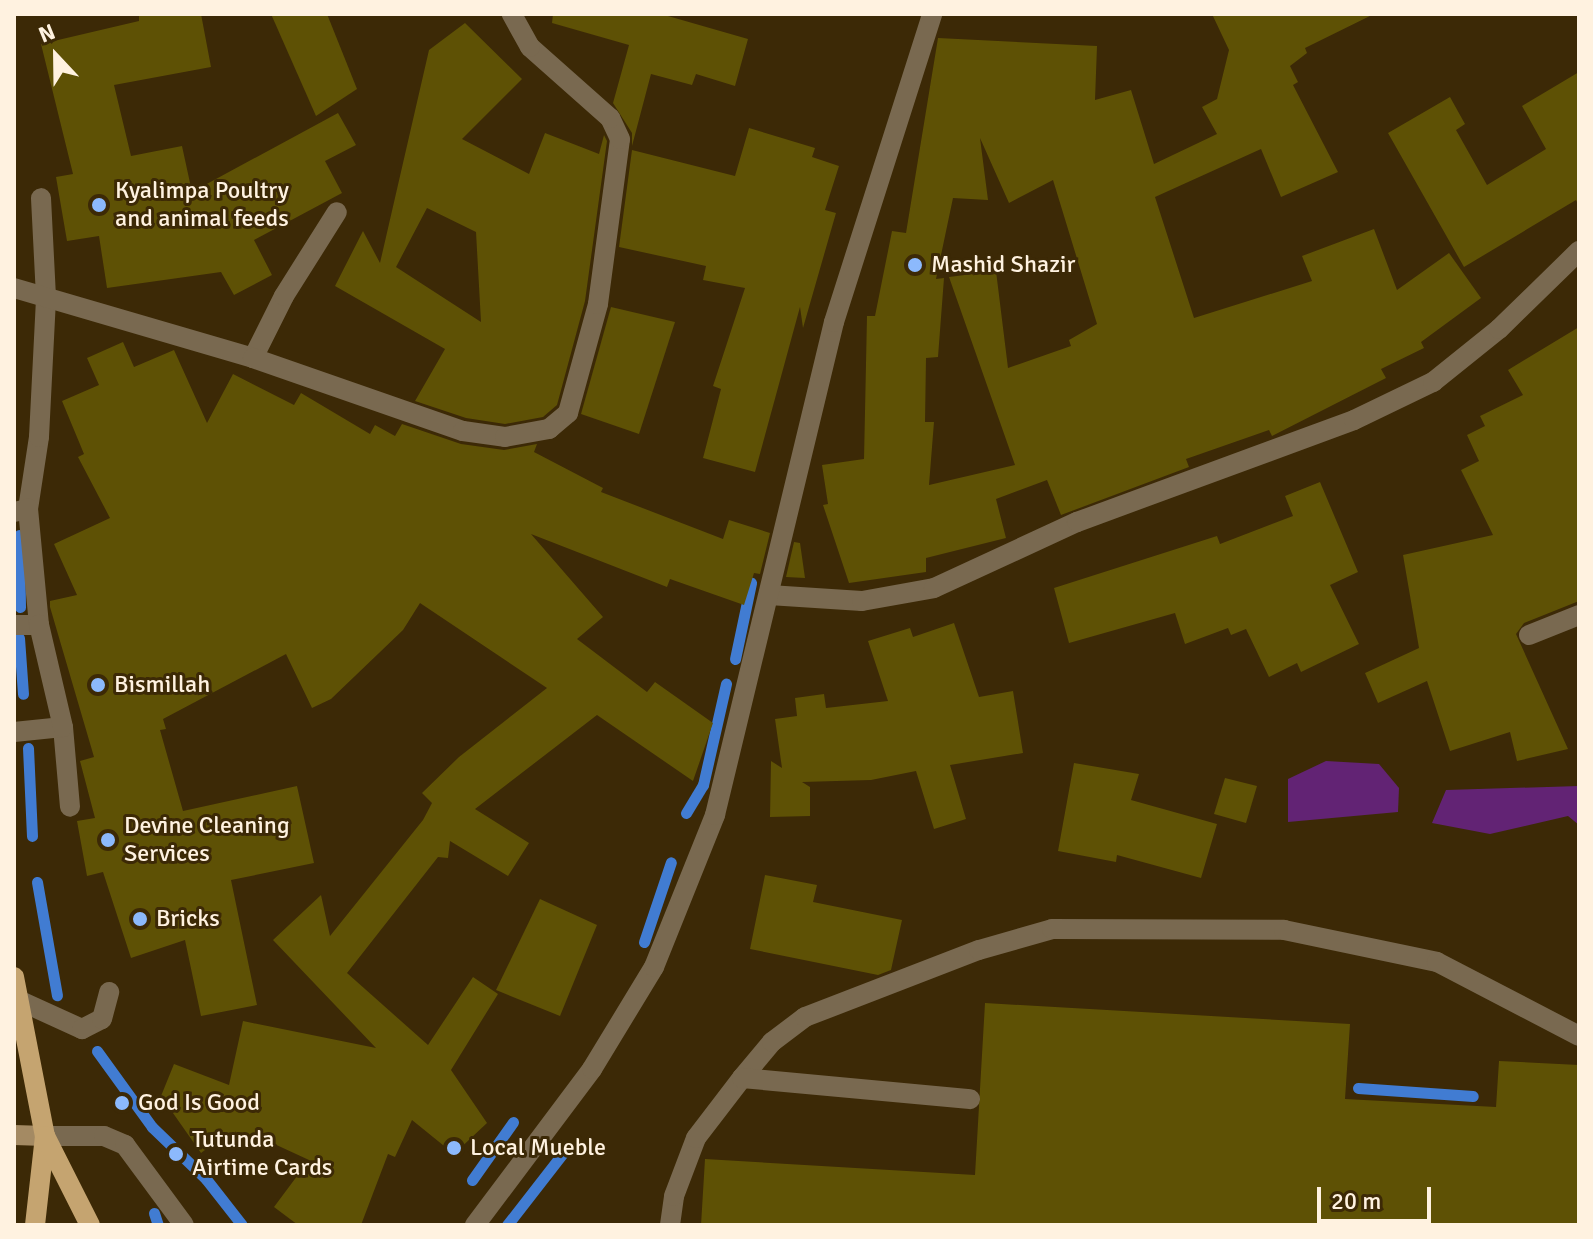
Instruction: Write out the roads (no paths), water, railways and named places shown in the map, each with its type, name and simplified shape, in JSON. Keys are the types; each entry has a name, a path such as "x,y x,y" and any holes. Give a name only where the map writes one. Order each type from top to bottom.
{"main road":[{"path":"14,977 16,1000 45,1136 90,1225"},
{"path":"35,1225 45,1136"}],"street":[{"path":"14,288 253,358 463,431 505,437 549,429 568,413 598,304 620,139 610,118 530,47 512,14"},
{"path":"475,1225 592,1069 654,967 715,815 834,322 932,14"},
{"path":"41,198 46,297 39,437 21,510 39,625 63,727 70,807"},
{"path":"253,358 284,296 337,212"},
{"path":"769,595 862,601 934,588 1077,522 1354,420 1433,382 1499,329 1579,251"},
{"path":"1529,635 1579,615"},
{"path":"14,625 39,625"},
{"path":"14,732 63,727"},
{"path":"670,1225 674,1196 696,1138 772,1042 805,1017 979,950 1052,929 1135,925 1299,933 1437,962 1579,1036"},
{"path":"16,1000 82,1029 102,1019 109,992"},
{"path":"742,1078 970,1099"},
{"path":"14,1135 104,1136 125,1145 184,1225"}],"waterway":[{"path":"19,535 20,607"},
{"path":"735,659 751,583"},
{"path":"19,638 23,694"},
{"path":"686,813 703,785 726,684"},
{"path":"28,748 32,836"},
{"path":"644,942 671,862"},
{"path":"37,882 57,995"},
{"path":"97,1051 152,1127 206,1179 242,1225"},
{"path":"1358,1088 1473,1096"},
{"path":"472,1180 513,1122"},
{"path":"507,1225 563,1153"},
{"path":"154,1213 158,1225"}],"place":[{"name":"Kyalimpa Poultry and animal feeds","path":"99,205"},
{"name":"Mashid Shazir","path":"915,265"},
{"name":"Bismillah","path":"98,685"},
{"name":"Devine Cleaning Services","path":"108,840"},
{"name":"Bricks","path":"140,919"},
{"name":"God Is Good","path":"122,1103"},
{"name":"Local Mueble","path":"454,1148"},
{"name":"Tutunda Airtime Cards","path":"176,1154"}]}
